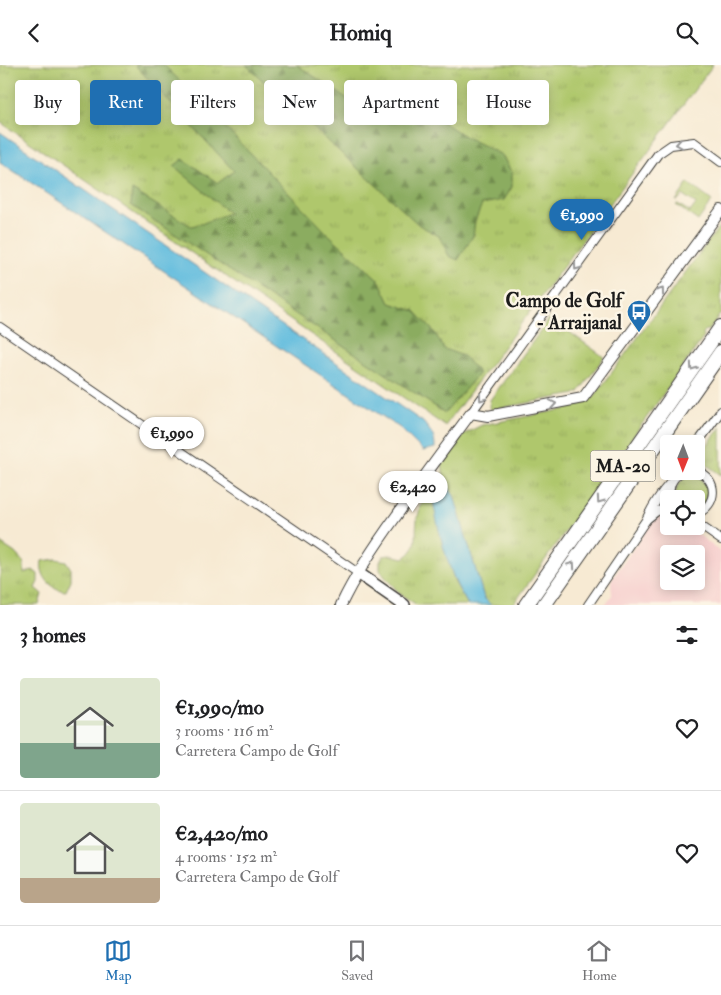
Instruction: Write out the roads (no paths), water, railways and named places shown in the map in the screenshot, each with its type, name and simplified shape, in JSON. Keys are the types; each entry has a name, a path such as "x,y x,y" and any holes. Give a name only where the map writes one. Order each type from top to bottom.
{"highway":[{"name":"MA-20","path":"526,605 721,327"},
{"name":"MA-20","path":"544,605 721,352"}],"main road":[{"path":"358,573 404,605"}],"street":[{"path":"340,605 375,546 416,487 658,154 671,145 694,142 721,162"},
{"path":"471,413 488,416 583,398 721,210"},
{"path":"0,327 358,573"},
{"path":"704,435 721,411"},
{"path":"705,476 711,483 713,490 713,498 710,505 705,509"},
{"path":"588,605 672,480"},
{"path":"711,483 721,487"},
{"path":"646,520 660,511"},
{"path":"705,529 721,540"}],"water":[{"path":"0,132 423,422 433,436 435,448 423,451 400,428 0,162"},
{"path":"444,480 454,496 484,598 491,605 468,605 456,584 443,545 432,495 431,483"}],"place":[{"name":"Campo de Golf - Arraijanal","path":"639,333"}]}
